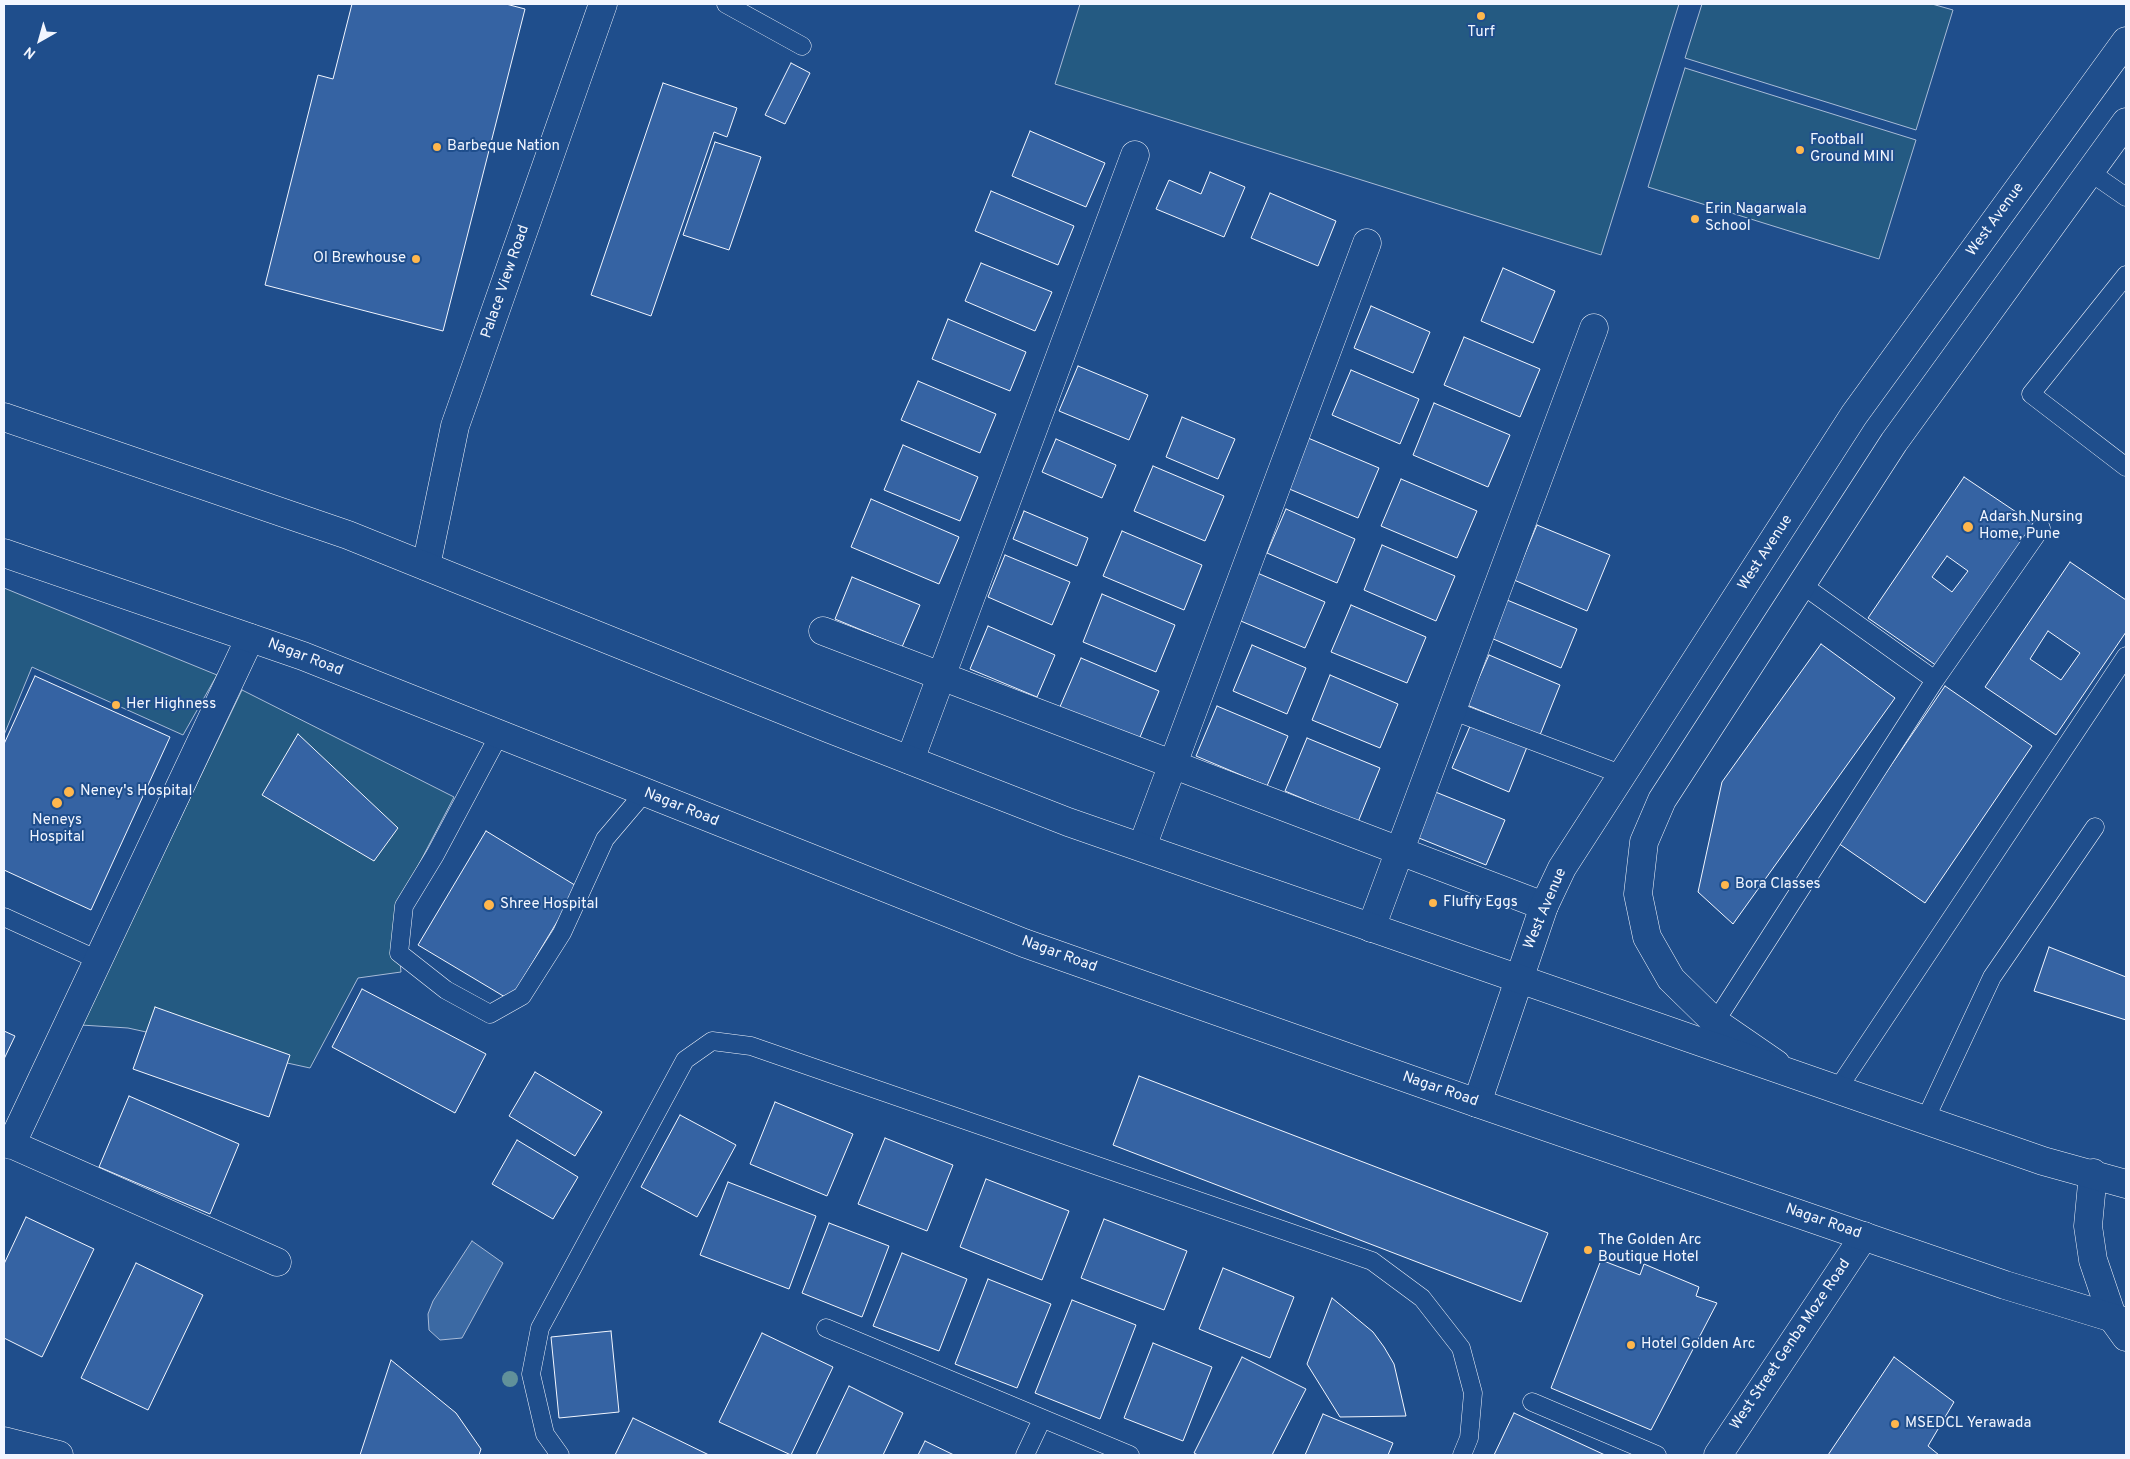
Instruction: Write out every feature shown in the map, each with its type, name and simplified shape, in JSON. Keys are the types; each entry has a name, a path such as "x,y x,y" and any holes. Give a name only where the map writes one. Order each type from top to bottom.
{"main road":[{"name":"Palace View Road","path":"426,566 455,426 603,4"},
{"name":"West Avenue","path":"1477,1103 1544,906 1562,868 1854,415 2126,42"},
{"path":"1792,1075 1714,1022 1671,979 1647,938 1638,894 1644,842 1662,800 1894,442 2126,122"},
{"path":"910,760 1135,155"},
{"path":"1142,848 1367,243"},
{"path":"1371,928 1398,851 1594,328"},
{"path":"4,417 348,535 1068,822 2043,1161 2094,1173 2126,1184"},
{"name":"Nagar Road","path":"4,554 303,656 1024,943 1477,1103 2122,1326"},
{"path":"823,631 1544,906"},
{"path":"250,638 98,960 8,1143 277,1262"},
{"path":"2094,1173 2088,1226 2093,1260 2122,1326"},
{"name":"West Street Genba Moze Road","path":"1718,1455 1864,1236"},
{"path":"4,1442 59,1455"}],"lane":[{"path":"726,4 802,46"},
{"path":"2090,172 2126,197"},
{"path":"2126,274 2031,394 2126,467"},
{"path":"1714,1022 1935,680 2042,528"},
{"path":"1801,584 1935,680"},
{"path":"1837,1090 2126,656"},
{"path":"1451,710 1622,775"},
{"path":"500,735 435,855 404,906 399,954 446,990 490,1014 522,996 562,933 604,839 644,793"},
{"path":"1924,1120 1992,977 2094,827"},
{"path":"4,917 98,960"},
{"path":"560,1455 546,1434 531,1374 540,1328 685,1060 712,1041 751,1046 1372,1261 1422,1298 1461,1348 1473,1392 1469,1438 1462,1455"},
{"path":"826,1328 1130,1455"},
{"path":"1532,1402 1657,1455"},
{"path":"1025,1455 1042,1419"}],"shaded area":[{"path":"1080,4 1679,4 1601,255 1055,84"},
{"path":"1702,4 1932,4 1953,10 1916,130 1685,58"},
{"path":"1685,68 1916,140 1879,259 1648,187"},
{"path":"4,588 217,675 183,735 32,667 4,735"},
{"path":"242,690 454,797 395,910 401,972 358,978 310,1068 128,1028 81,1025"},
{"path":"472,1241 503,1263 462,1338 440,1340 429,1330 428,1314 433,1301"}],"building":[{"path":"352,4 506,4 525,9 443,331 265,285 318,75 333,79"},
{"path":"791,63 810,73 785,124 765,115"},
{"path":"663,83 737,108 727,137 714,132 651,316 591,295"},
{"path":"1030,131 1105,163 1086,207 1012,176"},
{"path":"715,142 761,157 729,250 683,235"},
{"path":"1210,172 1245,187 1224,237 1156,209 1169,180 1201,194"},
{"path":"991,191 1074,226 1058,265 975,231"},
{"path":"1270,193 1336,221 1318,266 1251,238"},
{"path":"981,263 1052,292 1035,331 965,301"},
{"path":"1503,268 1555,291 1533,343 1481,321"},
{"path":"1371,306 1430,332 1413,373 1354,348"},
{"path":"948,319 1026,352 1010,391 932,359"},
{"path":"1464,337 1540,369 1520,417 1444,385"},
{"path":"1078,366 1148,395 1129,440 1059,411"},
{"path":"1351,370 1419,399 1400,444 1332,415"},
{"path":"918,381 996,414 980,453 901,420"},
{"path":"1434,403 1510,435 1488,487 1413,455"},
{"path":"1182,417 1235,439 1218,479 1166,457"},
{"path":"1308,438 1379,468 1358,518 1287,488"},
{"path":"1056,439 1116,465 1102,498 1042,472"},
{"path":"903,445 978,477 960,521 884,490"},
{"path":"1153,466 1224,496 1205,541 1134,511"},
{"path":"1964,477 2034,524 1937,666 1868,618","holes":["1947,556 1968,571 1952,592 1932,577"]},
{"path":"1401,479 1477,511 1457,558 1381,526"},
{"path":"871,499 959,537 939,584 851,547"},
{"path":"1286,509 1355,539 1337,583 1267,553"},
{"path":"1024,511 1088,538 1077,566 1013,539"},
{"path":"1537,525 1610,555 1587,611 1514,580"},
{"path":"1122,531 1202,565 1184,610 1103,576"},
{"path":"1382,545 1455,576 1436,621 1364,590"},
{"path":"1005,555 1070,582 1052,625 988,597"},
{"path":"2070,562 2126,600 2126,632 2056,735 1985,687","holes":["2048,631 2080,653 2061,680 2030,659"]},
{"path":"1255,572 1325,602 1305,648 1236,619"},
{"path":"852,577 920,605 902,647 835,619"},
{"path":"1102,594 1175,625 1156,672 1083,642"},
{"path":"1507,600 1577,629 1561,668 1491,638"},
{"path":"1351,605 1426,637 1407,683 1331,652"},
{"path":"988,626 1055,655 1037,697 970,669"},
{"path":"1821,644 1895,698 1733,924 1698,892 1722,782"},
{"path":"1252,645 1306,668 1287,714 1233,691"},
{"path":"1489,655 1560,685 1540,735 1467,705"},
{"path":"1081,658 1159,691 1138,742 1059,709"},
{"path":"1330,675 1398,704 1380,748 1312,720"},
{"path":"35,676 170,737 91,910 4,870 4,744"},
{"path":"1945,686 2032,746 1925,903 1838,843"},
{"path":"1217,706 1288,736 1267,786 1196,756"},
{"path":"1471,724 1527,747 1509,792 1452,768"},
{"path":"298,734 398,828 374,861 262,795"},
{"path":"1307,738 1380,768 1358,822 1285,791"},
{"path":"1433,791 1505,820 1486,865 1414,836"},
{"path":"486,831 578,887 510,1000 418,945"},
{"path":"2049,947 2126,977 2126,1020 2034,991"},
{"path":"362,989 486,1054 455,1113 332,1047"},
{"path":"155,1007 290,1055 269,1117 133,1069"},
{"path":"4,1031 15,1036 4,1059"},
{"path":"535,1072 602,1112 575,1156 509,1116"},
{"path":"1139,1076 1548,1233 1521,1302 1113,1145"},
{"path":"129,1096 239,1144 210,1214 99,1167"},
{"path":"775,1102 853,1134 827,1196 750,1164"},
{"path":"680,1115 736,1145 697,1217 641,1187"},
{"path":"885,1138 953,1165 927,1231 858,1204"},
{"path":"517,1140 578,1177 553,1219 492,1184"},
{"path":"986,1179 1069,1211 1042,1280 960,1247"},
{"path":"728,1182 816,1216 789,1289 700,1255"},
{"path":"26,1217 94,1249 42,1357 4,1338 4,1264"},
{"path":"1104,1219 1187,1251 1164,1310 1081,1278"},
{"path":"829,1223 889,1246 862,1317 802,1293"},
{"path":"902,1253 967,1279 939,1351 873,1326"},
{"name":"Hotel Golden Arc","path":"1601,1260 1640,1275 1644,1264 1699,1287 1696,1296 1717,1303 1651,1430 1551,1388"},
{"path":"136,1263 203,1295 148,1410 81,1378"},
{"path":"1223,1268 1294,1297 1270,1358 1199,1329"},
{"path":"988,1279 1051,1304 1017,1388 955,1364"},
{"path":"1332,1298 1373,1332 1384,1347 1394,1364 1406,1416 1340,1417 1307,1364"},
{"path":"1072,1300 1136,1325 1100,1419 1035,1393"},
{"path":"611,1331 619,1412 559,1418 551,1337"},
{"path":"762,1333 833,1367 791,1455 719,1422"},
{"path":"1153,1343 1212,1367 1183,1441 1124,1418"},
{"path":"1242,1357 1306,1389 1272,1455 1198,1455 1194,1453"},
{"name":"MSEDCL Yerawada","path":"1894,1357 1954,1402 1928,1446 1939,1455 1828,1455"},
{"path":"391,1360 456,1413 481,1449 479,1455 360,1455"},
{"path":"849,1386 903,1413 883,1455 816,1455"},
{"path":"1514,1413 1605,1455 1494,1455"},
{"path":"1323,1414 1393,1443 1388,1455 1305,1455"},
{"path":"633,1418 709,1455 615,1455"},
{"path":"925,1441 954,1455 918,1455"}],"place":[{"name":"Turf","path":"1481,16"},
{"name":"Barbeque Nation","path":"437,147"},
{"name":"Football Ground MINI","path":"1800,150"},
{"name":"Erin Nagarwala School","path":"1695,219"},
{"name":"OI Brewhouse","path":"416,259"},
{"name":"Adarsh Nursing Home, Pune","path":"1968,527"},
{"name":"Her Highness","path":"116,705"},
{"name":"Neney's Hospital","path":"69,792"},
{"name":"Neneys Hospital","path":"57,803"},
{"name":"Bora Classes","path":"1725,885"},
{"name":"Fluffy Eggs","path":"1433,903"},
{"name":"Shree Hospital","path":"489,905"},
{"name":"The Golden Arc Boutique Hotel","path":"1588,1250"},
{"name":"Hotel Golden Arc","path":"1631,1345"},
{"name":"MSEDCL Yerawada","path":"1895,1424"}]}
